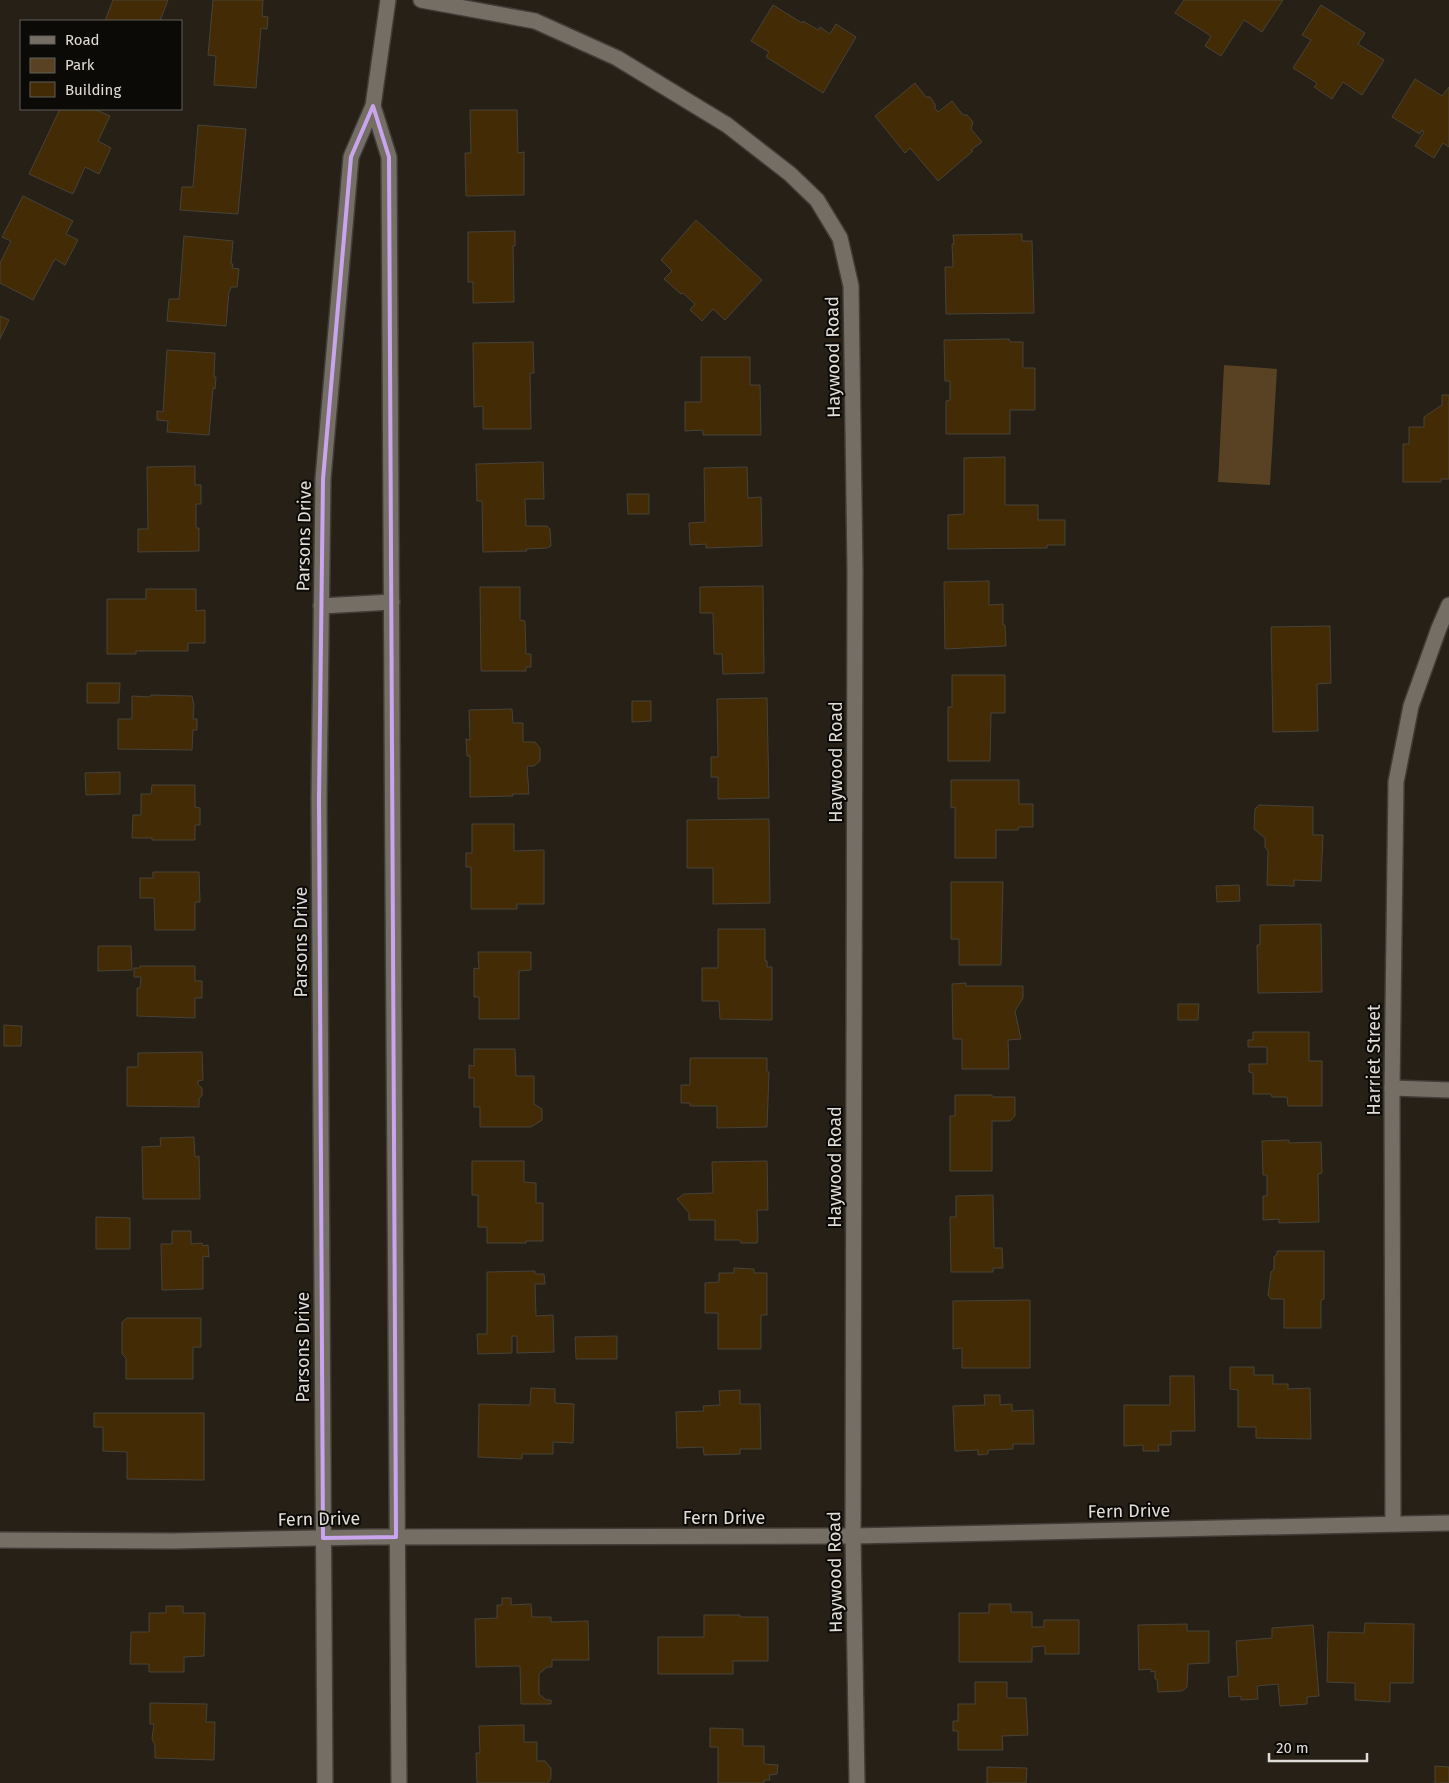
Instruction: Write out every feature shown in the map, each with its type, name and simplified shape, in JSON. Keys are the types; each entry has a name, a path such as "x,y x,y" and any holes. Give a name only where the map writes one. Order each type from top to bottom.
{"street":[{"name":"Parsons Drive","path":"325,1783 319,819 323,479 351,157 373,106 388,0"},
{"name":"Haywood Road","path":"421,0 535,21 617,58 727,125 790,174 817,200 840,238 851,286 855,571 853,1536 857,1783"},
{"name":"Parsons Drive","path":"373,106 389,157 392,602 391,778 399,1783"},
{"path":"321,606 392,602"},
{"name":"Harriet Street","path":"1393,1524 1392,1088 1396,782 1411,706 1449,605"},
{"path":"1392,1088 1449,1090"},
{"name":"Fern Drive","path":"0,1540 172,1542 396,1537 853,1536 1449,1523"}],"highlighted area":[{"path":"373,106 389,157 396,1537 323,1538 319,799 323,479 351,157"}],"green space":[{"path":"1224,365 1277,369 1270,485 1218,482"}],"building":[{"path":"113,0 168,0 160,20 105,20"},
{"path":"213,0 263,0 262,16 268,17 267,29 261,28 256,88 214,85 216,56 208,55"},
{"path":"1184,0 1283,0 1262,32 1244,20 1221,56 1205,46 1211,36 1175,13"},
{"path":"773,5 802,23 803,21 818,30 820,27 830,34 836,24 856,37 823,93 766,57 769,52 751,41"},
{"path":"1321,5 1365,33 1358,44 1384,60 1362,95 1343,82 1332,99 1314,87 1317,83 1293,68 1311,40 1302,35"},
{"path":"1415,79 1442,96 1449,87 1449,147 1443,143 1434,158 1415,146 1424,132 1422,130 1420,134 1392,117"},
{"path":"915,83 926,97 930,97 938,112 952,101 963,115 967,115 973,122 971,129 982,142 938,181 910,148 905,153 875,116"},
{"path":"60,110 96,110 110,116 98,141 111,148 99,174 85,167 73,194 29,174"},
{"path":"470,110 517,110 518,153 524,152 524,195 466,196 465,153 471,153"},
{"path":"198,125 246,129 238,214 180,210 182,187 193,187"},
{"path":"23,196 73,221 66,234 78,240 65,265 55,259 33,300 0,283 0,263 11,241 2,237"},
{"path":"696,220 762,280 725,320 713,309 702,321 690,310 695,304 664,279 672,271 661,260"},
{"path":"515,231 515,246 513,246 514,302 473,303 473,282 468,282 468,232"},
{"path":"1022,234 1022,241 1032,241 1034,313 946,314 945,267 953,267 953,235"},
{"path":"184,236 233,241 231,264 233,264 232,268 239,269 237,287 231,287 229,291 226,326 167,321 169,299 179,299"},
{"path":"0,316 9,320 0,339"},
{"path":"1009,339 1010,342 1023,342 1023,368 1035,368 1035,410 1010,410 1010,434 946,434 946,401 950,400 950,381 945,381 944,340"},
{"path":"533,342 534,373 530,373 531,429 483,429 483,406 474,407 473,343"},
{"path":"167,350 215,353 214,377 216,377 215,389 213,388 209,435 167,432 168,421 157,420 157,411 163,412"},
{"path":"701,357 750,357 750,385 760,385 761,435 703,435 703,430 685,431 685,402 701,402"},
{"path":"1442,395 1449,395 1449,479 1441,479 1441,482 1403,482 1403,444 1409,444 1409,427 1424,427 1424,417 1442,405"},
{"path":"1005,457 1005,505 1038,505 1038,520 1065,520 1065,545 1047,545 1047,548 948,549 948,515 964,514 964,458"},
{"path":"543,462 544,499 525,499 526,526 547,526 550,529 551,546 547,548 526,549 527,551 483,552 482,501 477,501 476,464"},
{"path":"195,466 195,485 201,485 201,504 196,504 196,528 199,528 199,551 138,552 138,529 148,529 147,467"},
{"path":"747,467 748,498 761,497 762,546 706,548 706,544 690,545 689,523 705,522 704,468"},
{"path":"627,494 649,494 649,514 628,514"},
{"path":"989,581 989,605 1003,604 1006,646 945,649 944,582"},
{"path":"763,586 764,673 723,674 722,654 714,654 713,613 700,613 700,587"},
{"path":"480,587 520,587 520,620 525,621 526,654 531,654 531,667 526,667 526,671 481,671"},
{"path":"146,589 196,589 196,611 205,610 205,643 188,643 188,651 136,651 136,654 107,654 107,599 146,599"},
{"path":"1330,626 1331,683 1317,684 1318,731 1273,732 1271,627"},
{"path":"952,675 1005,675 1005,713 991,713 990,761 948,761 948,707 952,707"},
{"path":"87,683 120,683 119,703 87,703"},
{"path":"151,695 192,696 194,705 193,719 197,719 197,730 193,730 192,750 118,749 118,719 132,719 132,696 150,697"},
{"path":"767,698 769,798 718,799 718,777 711,777 711,757 718,757 717,699"},
{"path":"632,701 651,701 651,721 632,722"},
{"path":"512,709 513,723 523,723 523,742 535,742 540,748 540,761 534,766 527,766 529,794 470,797 470,756 467,756 466,739 470,740 469,710"},
{"path":"120,772 120,794 86,795 85,773"},
{"path":"951,780 1019,780 1019,804 1033,804 1033,827 1019,827 1018,830 996,830 996,858 955,858 955,807 951,808"},
{"path":"152,785 195,785 195,807 200,808 200,825 195,825 195,840 132,838 133,815 141,815 141,794 151,794"},
{"path":"1259,805 1313,807 1313,835 1323,835 1321,881 1294,880 1294,886 1267,885 1268,851 1265,847 1265,838 1254,829 1255,809"},
{"path":"769,819 770,903 713,904 713,868 687,868 687,820"},
{"path":"472,824 514,824 514,851 544,850 544,904 517,904 517,909 471,909 471,867 466,867 466,853 472,853"},
{"path":"153,872 199,872 200,902 195,902 195,930 155,930 154,898 140,898 140,878 153,878"},
{"path":"951,882 1003,882 1001,965 959,965 959,939 951,939"},
{"path":"1239,885 1240,901 1217,902 1216,886"},
{"path":"1321,924 1322,992 1258,993 1257,945 1260,945 1260,925"},
{"path":"718,929 765,929 765,961 767,961 767,967 772,967 772,1020 720,1019 719,1001 702,1001 702,968 718,968"},
{"path":"98,946 131,946 132,970 98,971"},
{"path":"478,952 531,952 531,970 519,971 519,1019 479,1019 479,997 474,997 474,968 479,969"},
{"path":"140,966 195,966 195,981 202,981 202,998 195,998 195,1018 137,1016 137,988 140,988 141,977 134,977 134,968 140,968"},
{"path":"966,983 966,986 1023,986 1023,998 1015,1011 1021,1039 1008,1040 1009,1069 962,1069 962,1039 953,1039 952,984"},
{"path":"1178,1004 1199,1004 1198,1020 1178,1020"},
{"path":"4,1025 22,1026 21,1046 4,1046"},
{"path":"1253,1032 1309,1032 1309,1061 1322,1061 1322,1106 1288,1106 1287,1097 1272,1097 1271,1094 1253,1094 1253,1073 1249,1072 1249,1064 1267,1064 1267,1047 1248,1047 1248,1040 1253,1040"},
{"path":"474,1049 515,1049 516,1076 534,1076 534,1104 542,1109 542,1120 531,1127 480,1127 480,1107 474,1107 474,1078 469,1078 469,1065 474,1066"},
{"path":"202,1052 203,1080 198,1081 198,1085 202,1088 199,1107 127,1106 127,1067 138,1067 138,1053"},
{"path":"690,1058 767,1058 767,1072 769,1072 767,1127 717,1128 717,1106 690,1106 690,1103 681,1103 681,1085 690,1085"},
{"path":"955,1095 1015,1097 1015,1116 1010,1121 992,1121 992,1171 950,1171 950,1116 955,1116"},
{"path":"194,1137 195,1157 199,1156 200,1199 143,1199 142,1147 161,1146 160,1138"},
{"path":"1289,1140 1289,1143 1321,1142 1322,1173 1318,1174 1319,1222 1279,1223 1279,1219 1263,1220 1263,1196 1267,1196 1267,1175 1263,1175 1262,1141"},
{"path":"472,1161 524,1161 524,1182 536,1183 536,1203 543,1203 543,1241 487,1243 487,1227 478,1227 478,1195 472,1195"},
{"path":"767,1161 768,1210 757,1210 757,1243 741,1243 740,1240 715,1240 715,1220 689,1220 689,1213 677,1199 684,1194 713,1193 712,1162"},
{"path":"993,1195 994,1248 1002,1248 1003,1268 993,1268 993,1272 951,1272 950,1217 956,1217 956,1196"},
{"path":"96,1217 130,1218 130,1249 96,1249"},
{"path":"172,1231 191,1231 191,1244 202,1243 203,1246 208,1245 209,1257 203,1256 203,1289 162,1290 161,1244 172,1244"},
{"path":"1277,1251 1324,1251 1324,1299 1321,1300 1321,1328 1284,1328 1284,1299 1271,1299 1268,1295 1271,1272 1274,1269 1274,1257"},
{"path":"734,1268 754,1269 754,1273 767,1273 767,1315 761,1315 761,1349 718,1349 718,1313 705,1313 705,1283 719,1282 719,1273 734,1273"},
{"path":"535,1271 535,1274 544,1274 545,1284 535,1284 536,1316 553,1315 554,1352 517,1353 517,1336 512,1336 512,1353 478,1354 477,1334 487,1334 487,1272"},
{"path":"1030,1300 1030,1368 962,1368 962,1348 953,1349 953,1301"},
{"path":"127,1318 201,1318 201,1347 193,1347 193,1379 126,1379 126,1358 122,1354 122,1322"},
{"path":"617,1336 617,1359 576,1359 575,1337"},
{"path":"1230,1367 1254,1367 1254,1375 1273,1375 1273,1384 1288,1384 1288,1389 1310,1388 1311,1439 1256,1438 1256,1427 1238,1427 1238,1390 1230,1389"},
{"path":"1170,1376 1194,1376 1195,1431 1171,1431 1171,1445 1158,1445 1159,1451 1143,1451 1143,1445 1124,1446 1124,1405 1170,1405"},
{"path":"531,1388 555,1389 555,1403 574,1404 573,1443 553,1442 553,1454 522,1454 522,1459 478,1457 479,1404 530,1405"},
{"path":"740,1390 740,1404 760,1404 761,1449 740,1449 740,1454 704,1455 703,1447 677,1448 676,1412 704,1411 703,1406 720,1405 719,1391"},
{"path":"984,1395 1000,1395 1000,1405 1012,1404 1012,1411 1033,1410 1034,1444 1013,1444 1013,1449 988,1450 988,1454 978,1455 978,1450 955,1451 953,1406 985,1405"},
{"path":"94,1413 204,1413 204,1480 127,1479 127,1452 103,1451 103,1427 94,1427"},
{"path":"502,1598 511,1598 511,1605 531,1604 532,1617 551,1617 551,1622 588,1621 589,1660 552,1660 552,1667 547,1667 539,1674 539,1694 546,1700 551,1700 551,1704 521,1704 520,1666 476,1667 475,1619 497,1618 497,1605 502,1605"},
{"path":"989,1604 1011,1604 1011,1612 1032,1612 1032,1627 1044,1627 1044,1620 1079,1620 1079,1654 1045,1654 1045,1646 1032,1647 1032,1662 959,1662 959,1613 989,1613"},
{"path":"166,1606 183,1606 183,1613 205,1613 204,1656 184,1657 184,1672 149,1672 149,1664 130,1664 131,1632 149,1632 149,1613 166,1613"},
{"path":"704,1615 768,1617 768,1661 733,1661 733,1674 658,1674 658,1637 704,1637"},
{"path":"1365,1623 1414,1624 1413,1683 1390,1683 1390,1702 1355,1700 1355,1683 1327,1682 1328,1632 1364,1633"},
{"path":"1187,1624 1187,1631 1209,1631 1209,1663 1188,1664 1187,1687 1182,1691 1158,1692 1155,1671 1151,1672 1151,1669 1139,1670 1138,1625"},
{"path":"1313,1625 1319,1696 1307,1697 1307,1704 1280,1706 1278,1684 1257,1686 1258,1699 1241,1700 1241,1696 1229,1697 1228,1677 1238,1676 1236,1641 1272,1638 1272,1628"},
{"path":"975,1682 1007,1682 1007,1698 1026,1698 1028,1735 1002,1736 1003,1750 958,1750 958,1731 953,1731 953,1721 958,1721 958,1704 975,1704"},
{"path":"150,1703 207,1704 206,1722 215,1722 214,1760 155,1758 155,1745 152,1739 154,1724 150,1724"},
{"path":"524,1725 524,1742 537,1742 537,1761 545,1761 551,1768 551,1779 547,1783 477,1783 476,1753 480,1753 479,1726"},
{"path":"710,1728 743,1729 743,1746 764,1746 764,1764 778,1765 777,1774 769,1775 770,1780 764,1780 764,1783 718,1783 718,1747 710,1747"},
{"path":"1435,1766 1449,1767 1449,1783 1435,1783"},
{"path":"987,1767 1027,1768 1026,1783 987,1783"}]}
